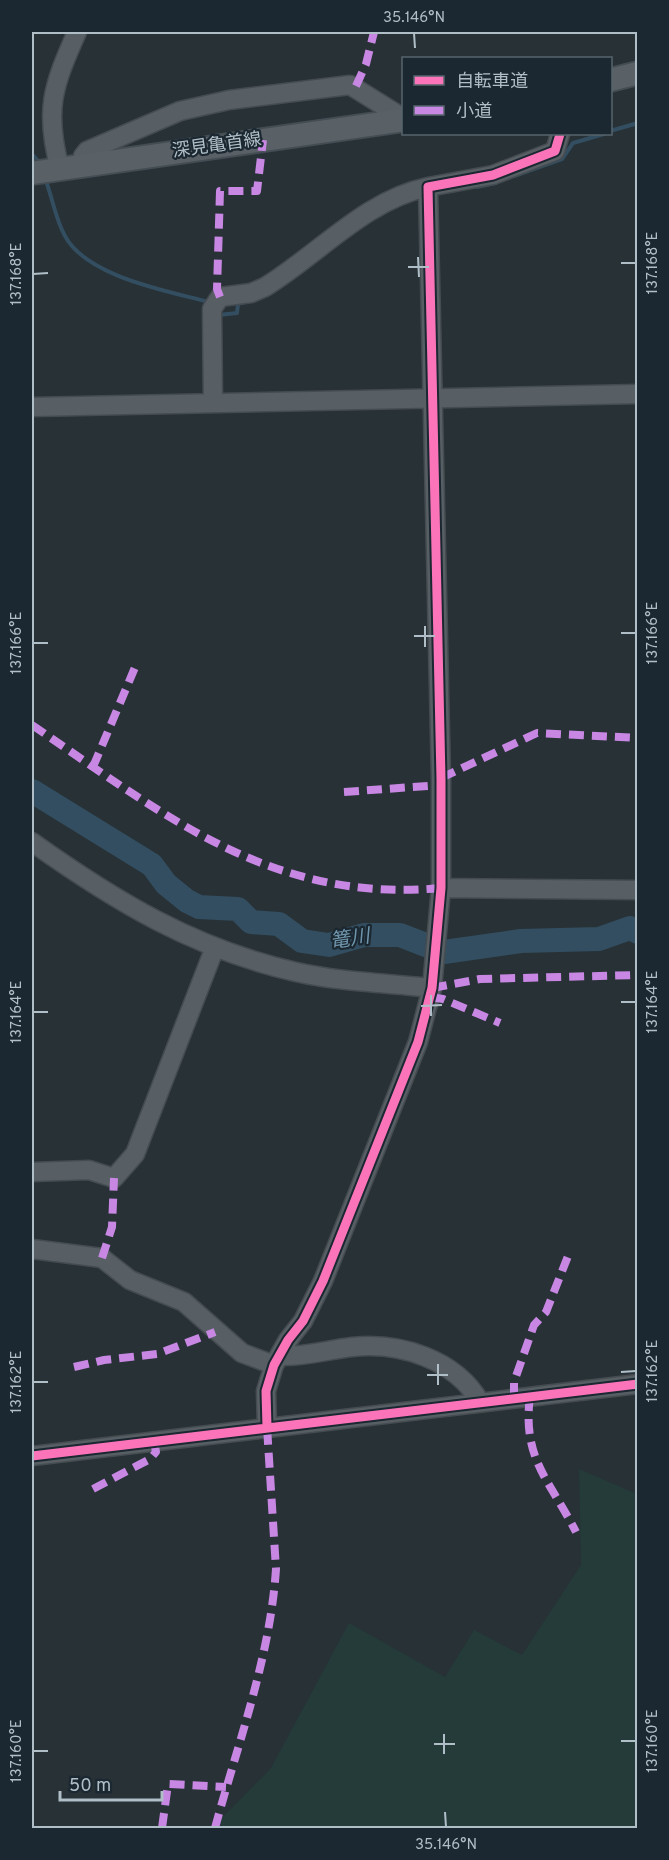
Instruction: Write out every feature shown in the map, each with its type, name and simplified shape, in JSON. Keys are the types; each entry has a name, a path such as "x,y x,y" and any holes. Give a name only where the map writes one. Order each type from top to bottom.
{"main road":[{"path":"612,80 638,73"},
{"name":"深見亀首線","path":"32,173 401,121"}],"street":[{"path":"77,32 54,88 52,101 52,135 71,167 87,151 180,111 285,92 350,85 395,113 401,121"},
{"path":"213,402 214,306 220,297 251,293 265,287 377,207 402,192 493,175 555,151 560,135"},
{"path":"267,1427 266,1391 276,1360 303,1321 323,1281 417,1042 432,988 440,891 441,778 428,188"},
{"path":"32,406 638,394"},
{"path":"32,842 133,910 215,947 297,972 432,988"},
{"path":"440,891 638,890"},
{"path":"32,1172 89,1170 114,1178 135,1154 215,947"},
{"path":"32,1249 102,1258 130,1280 184,1302 242,1353 276,1360 353,1347 378,1347 413,1352 453,1371 471,1386 480,1402"},
{"path":"32,1456 638,1384"}],"green space":[{"path":"579,1469 637,1494 637,1828 212,1828 271,1768 349,1623 445,1677 474,1630 522,1655 581,1565"}],"waterway":[{"path":"612,130 638,123"},
{"path":"514,176 562,159 573,143 601,135"},
{"path":"32,154 40,163"},
{"path":"477,187 496,183"},
{"path":"47,184 65,236 76,250 91,262 130,280 209,302"},
{"path":"219,315 237,313 238,304 245,302"},
{"name":"篭川","path":"32,791 152,865 166,884 187,901 199,907 238,909 251,922 279,924 302,941 329,945 364,935 400,935 444,952 521,941 599,939 630,928 638,932"}],"marked path":[{"path":"356,86 366,64 374,32"},
{"path":"220,297 217,289 220,191 257,191 263,140"},
{"path":"93,767 136,665"},
{"path":"32,725 174,820 222,846 272,867 324,882 380,889 441,888"},
{"path":"441,778 537,733 638,738"},
{"path":"344,792 441,785"},
{"path":"432,988 480,979 638,975"},
{"path":"430,997 443,999 500,1023"},
{"path":"102,1258 112,1227 114,1178"},
{"path":"514,1398 514,1382 534,1325 546,1312 570,1251"},
{"path":"74,1367 104,1360 157,1354 215,1332"},
{"path":"530,1396 530,1436 534,1453 547,1482 576,1532"},
{"path":"215,1828 252,1700 273,1602 276,1569 267,1427"},
{"path":"93,1489 150,1459 156,1452 154,1441"},
{"path":"162,1828 168,1784 226,1787"}],"cycle path":[{"path":"267,1427 266,1391 274,1365 288,1340 303,1321 323,1281 418,1042 432,988 441,888 441,779 428,187 493,175 555,151 560,135"},
{"path":"32,1456 638,1384"}]}
